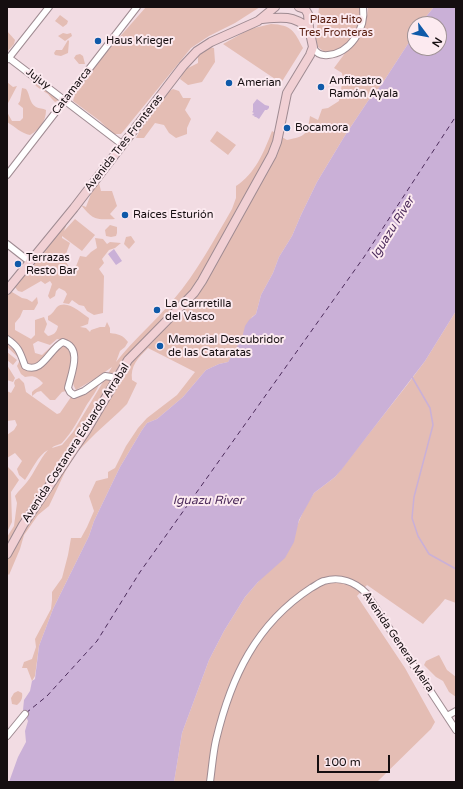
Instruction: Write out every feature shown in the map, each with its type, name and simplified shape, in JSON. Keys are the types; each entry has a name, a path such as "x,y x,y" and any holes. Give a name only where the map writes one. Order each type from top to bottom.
{"main road":[{"path":"261,19 275,7"},
{"path":"299,7 305,9 308,14 308,28 313,47"},
{"path":"261,19 287,17 302,23 308,28"},
{"name":"Avenida Tres Fronteras","path":"7,290 197,51 211,42 261,19"},
{"name":"Avenida Costanera Eduardo Arrabal","path":"7,554 23,525 86,431 128,360 194,292 208,271 272,155 278,142 287,93 313,47"}],"street":[{"path":"8,59 49,7"},
{"name":"Catamarca","path":"7,175 137,7"},
{"path":"313,47 315,52 324,56 336,54 344,50 351,44 356,36 363,16 362,7"},
{"name":"Jujuy","path":"8,59 65,100 123,145"},
{"path":"7,244 30,262"},
{"path":"7,339 19,348 25,366 29,368 42,364 58,344 63,342 67,343 74,351 75,359 68,388 74,395 84,391 105,376 118,378"},
{"name":"Avenida General Meira","path":"210,782 216,741 226,705 238,672 249,651 283,610 303,594 324,581 336,579 349,581 359,586 366,593 456,730"},
{"path":"448,716 456,711"},
{"path":"7,736 25,714"}],"green space":[{"path":"146,7 260,7 191,48 121,134 113,134 100,121 73,101 77,87"},
{"name":"Plaza Hito Tres Fronteras","path":"319,7 360,7 362,16 353,37 342,48 327,54 318,47 316,39"},
{"path":"367,7 434,7 427,16 407,16 407,45 382,84 368,101 344,137 317,182 292,236 279,257 273,273 261,295 256,314 252,317 235,352 228,362 206,370 183,397 157,419 147,423 142,430 120,467 94,521 89,536 53,609 39,646 35,676 32,681 27,668 22,668 24,662 32,659 36,647 35,639 51,609 52,592 62,578 71,538 81,538 94,511 89,496 96,481 108,478 108,472 115,468 126,446 138,428 147,418 177,395 195,372 148,348 141,355 132,370 132,380 137,383 127,404 77,452 65,472 49,506 38,515 24,535 9,575 7,573 7,537 14,526 17,503 15,496 30,478 48,450 38,459 25,480 19,475 17,469 22,461 15,453 7,458 7,435 14,430 17,425 15,420 7,421 7,391 11,393 15,386 15,380 19,378 24,383 26,392 57,414 60,413 71,397 100,382 69,434 62,443 52,448 62,445 73,432 112,367 76,390 72,377 76,358 75,349 71,344 57,339 50,345 38,341 33,344 35,353 42,355 56,342 59,342 38,364 31,366 26,364 7,337 7,294 12,289 12,292 32,302 37,297 38,303 34,310 23,310 15,323 15,330 31,339 35,335 35,320 44,317 47,324 44,332 48,336 55,333 58,326 48,320 48,316 61,305 74,308 89,318 88,324 80,327 86,328 90,332 91,330 100,327 105,327 107,322 110,328 110,333 120,335 128,342 120,351 116,362 167,307 182,289 205,256 232,209 236,198 236,186 254,169 272,131 287,140 302,136 308,127 310,116 318,120 322,109 328,108 339,101 343,78 342,73 334,68 366,22"},
{"path":"60,15 68,21 63,27 55,21"},
{"path":"271,24 284,26 292,30 303,48 281,83 223,44 250,29"},
{"path":"7,31 15,40 14,44 7,52"},
{"path":"63,33 71,33 72,36 65,41 58,36"},
{"path":"68,40 68,53 61,56 55,55 54,53 56,50 62,50"},
{"path":"208,47 214,48 215,62 202,82 188,85 180,79 184,70 198,63 198,52"},
{"path":"80,54 83,56 85,64 79,64 74,58 76,55"},
{"path":"30,76 59,96 59,100 55,102 48,94 32,82"},
{"path":"7,82 13,87 17,86 7,105"},
{"path":"22,88 26,89 31,101 37,108 46,110 45,118 42,124 30,135 21,132 7,122 7,112 12,121 20,121 23,118 23,108 18,104 20,101"},
{"path":"173,89 179,91 183,98 191,98 185,110 191,119 187,128 187,134 176,138 169,133 164,125 155,123 144,138 136,138 145,120 152,114 154,106 163,95"},
{"path":"217,131 236,145 228,155 210,141"},
{"path":"99,183 101,191 112,191 117,206 110,214 115,219 95,218 81,205 86,207 92,191"},
{"path":"75,219 95,235 82,251 62,236 62,238 70,243 64,259 69,267 69,272 75,269 80,256 86,257 97,248 95,238 103,239 107,244 110,242 121,243 115,248 109,250 102,259 104,263 99,269 104,276 103,313 94,315 87,311 84,306 79,305 72,300 69,304 63,303 67,294 59,288 56,291 55,296 50,299 48,296 52,284 50,281 45,284 41,281 22,292 18,291 14,286 64,225 66,226 64,231"},
{"path":"110,225 117,227 116,236 106,236 105,230"},
{"path":"131,236 135,242 129,249 124,244 126,237"},
{"path":"456,311 456,603 445,599 423,624 367,585 357,596 405,668 435,722 431,729 377,782 174,782 182,733 209,660 224,631 245,597 258,582 297,526 305,507 314,493 335,477 407,385 425,361"},
{"path":"7,341 16,349 23,366 28,370 35,369 62,344 71,350 73,356 66,391 62,392 55,400 50,400 41,391 32,396 32,392 43,383 35,377 25,377 21,374 17,366 19,358 7,347"},
{"path":"7,352 17,360 13,365 7,360"},
{"path":"7,365 15,378 13,382 7,380"},
{"path":"7,466 19,480 11,492 12,522 7,532"},
{"path":"439,655 447,670 456,677 456,697 449,692 443,681 436,677 424,665 426,661"},
{"path":"18,691 22,693 20,703 17,705 12,704 11,698 14,693"}],"water":[{"name":"Iguazu River","path":"434,7 456,7 456,311 425,361 342,469 335,477 314,493 299,520 294,542 285,558 258,582 245,597 224,631 209,660 182,733 174,782 9,782 18,757 26,742 25,731 28,721 23,710 24,700 30,691 32,681 35,679 39,646 53,609 89,536 94,521 120,467 147,423 157,419 183,397 206,370 228,362 242,338 245,326 256,314 261,295 273,273 279,257 292,236 317,182 344,137 368,101 382,84 407,45 407,56 447,56 447,16 427,16"},
{"path":"257,99 269,106 269,108 265,110 259,119 252,115 254,113 252,112 253,104"},
{"path":"114,249 122,261 116,265 108,254"}],"waterway":[{"path":"412,377 430,408 433,425 414,497 412,518 418,536 429,554 456,569"}],"ferry route":[{"path":"26,713 47,696 97,641 140,572 364,257 456,116"}],"place":[{"name":"Haus Krieger","path":"98,41"},
{"name":"Amerian","path":"229,83"},
{"name":"Anfiteatro Ramón Ayala","path":"321,87"},
{"name":"Bocamora","path":"287,128"},
{"name":"Raíces Esturión","path":"125,215"},
{"name":"Terrazas Resto Bar","path":"18,264"},
{"name":"La Carrretilla del Vasco","path":"157,310"},
{"name":"Memorial Descubridor de las Cataratas","path":"160,346"}]}
